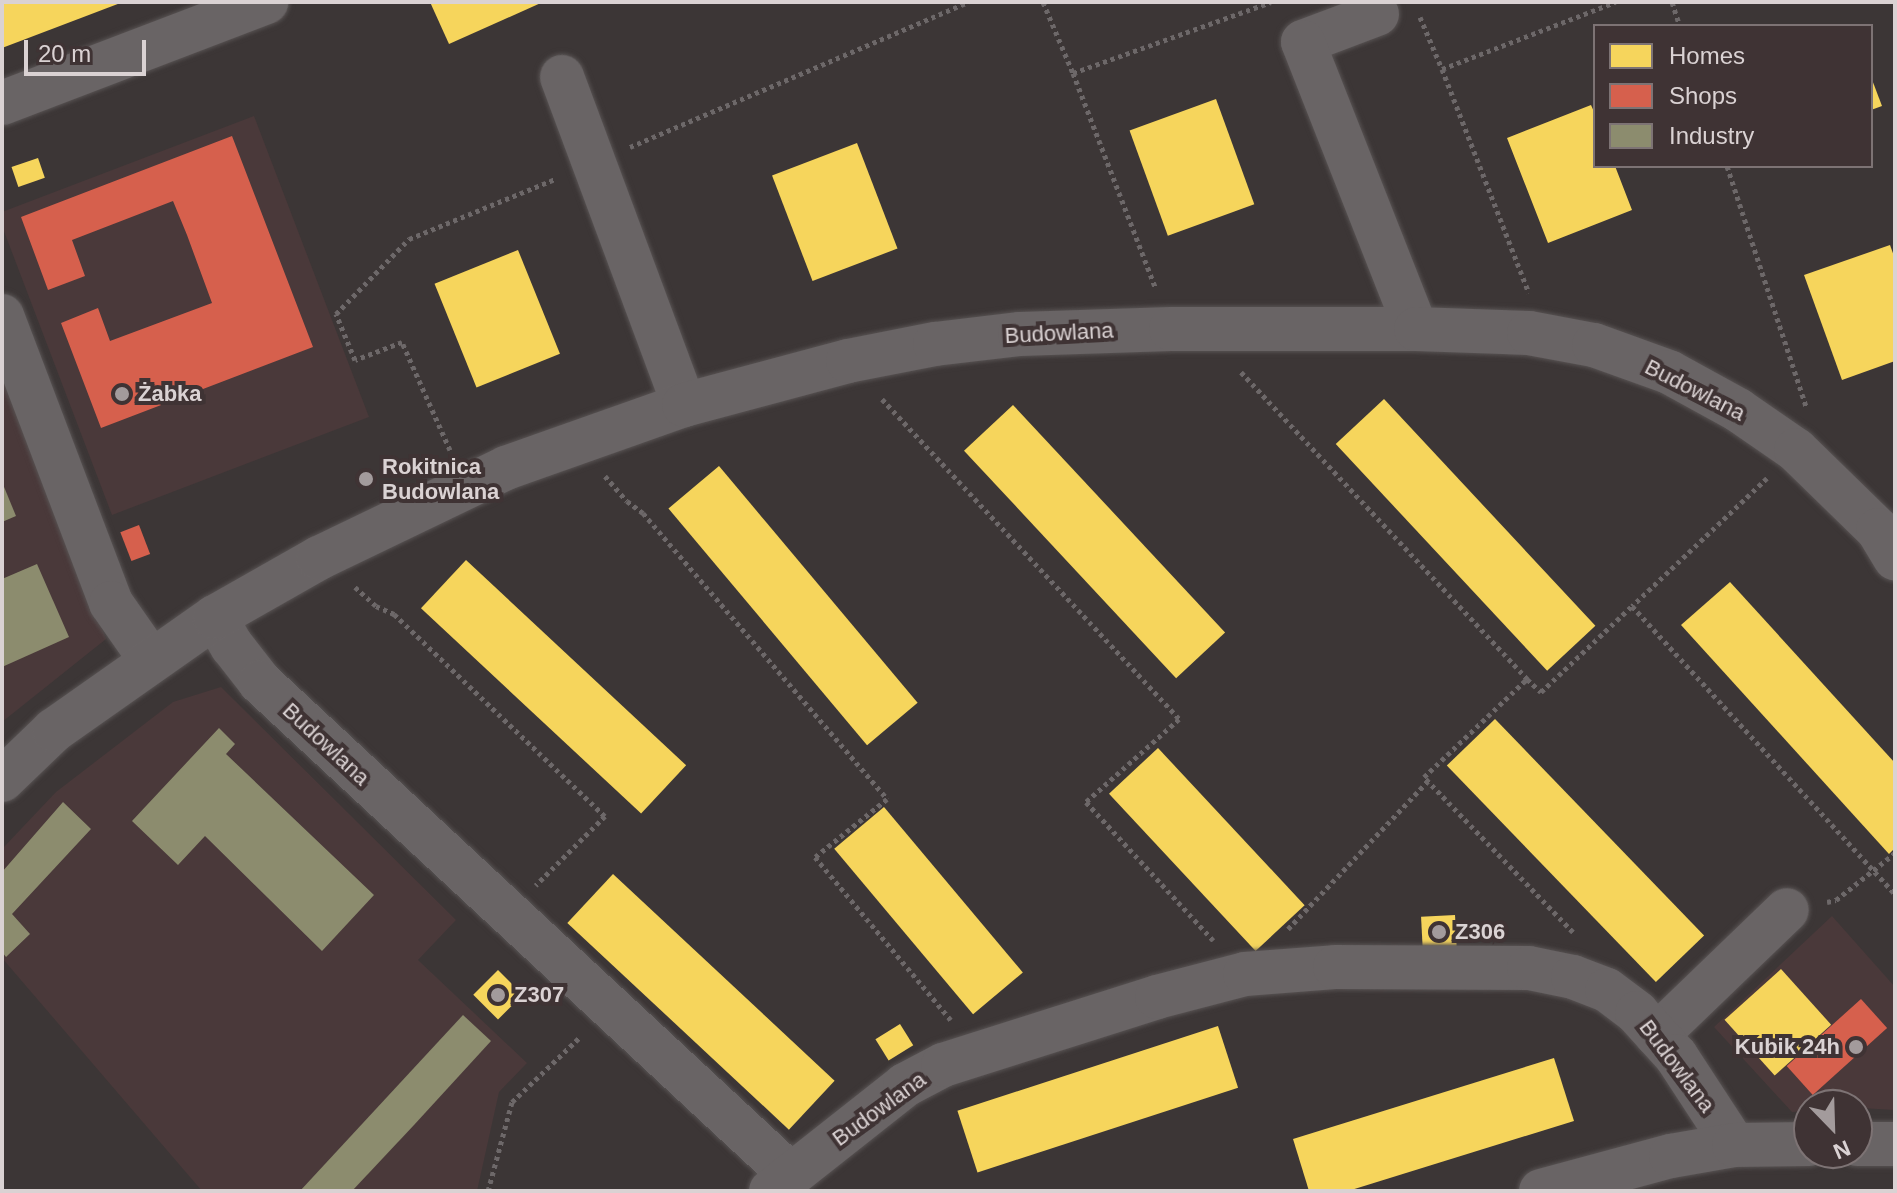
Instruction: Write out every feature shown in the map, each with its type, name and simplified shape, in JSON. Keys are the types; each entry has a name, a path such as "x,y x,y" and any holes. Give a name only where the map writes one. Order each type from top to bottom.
{"street":[{"path":"2,103 266,2"},
{"path":"1398,13 1303,42 1416,329"},
{"path":"562,77 684,405"},
{"path":"2,316 111,603 150,659"},
{"name":"Budowlana","path":"2,780 54,730 150,659 215,617 319,558 443,496 571,443 684,405 848,361 935,344 1020,334 1186,329 1416,329 1529,333 1594,345 1669,372 1738,410 1796,450 1889,537"},
{"name":"Budowlana","path":"215,617 232,646 260,682 610,1008 781,1183 905,1085 977,1052 1157,997 1245,974 1335,967 1529,968 1573,977 1607,990 1637,1013 1676,1056 1734,1145"},
{"path":"1657,1035 1787,910"},
{"path":"1541,1191 1671,1156 1734,1145 1793,1144"},
{"path":"1873,1144 1895,1144"}],"path":[{"path":"1043,2 1186,329 1541,692 1796,450 1807,401 1728,168"},
{"path":"1073,73 1271,2"},
{"path":"1442,69 1616,2"},
{"path":"1672,2 1679,24"},
{"path":"1398,13 1442,69 1533,303 1529,333"},
{"path":"355,360 402,342 452,455"},
{"path":"848,361 1179,719 1086,802 1245,974 1428,781"},
{"path":"599,468 627,501 643,513 887,799 815,857 977,1052"},
{"path":"350,583 376,606 394,614 605,816 507,914"},
{"path":"1632,606 1895,894"},
{"path":"1527,679 1424,777 1594,955 1607,990"},
{"path":"1787,910 1836,900 1895,853"},
{"path":"488,1191 512,1102 610,1008"}],"shaded area":[{"path":"254,116 369,417 112,515 2,226 2,212"},
{"path":"2,359 106,639 2,722"},
{"path":"221,687 456,920 418,960 527,1063 499,1092 477,1191 202,1191 2,958 2,849 56,792 173,702"},
{"path":"1832,916 1895,987 1895,1110 1873,1109 1873,1089 1793,1089 1792,1112 1714,1027"}],"building: Homes":[{"path":"2,2 123,2 2,48"},
{"path":"430,2 543,2 449,44"},
{"path":"1873,82 1882,106 1873,109"},
{"path":"1216,99 1254,204 1168,236 1130,130"},
{"path":"1591,105 1593,168 1616,168 1632,210 1548,243 1507,138"},
{"path":"857,143 897,248 813,281 772,176"},
{"path":"38,158 45,178 18,187 12,167"},
{"path":"1890,245 1895,259 1895,361 1842,380 1804,275"},
{"path":"518,250 560,354 477,388 435,284"},
{"path":"1384,399 1595,626 1547,671 1336,444"},
{"path":"1013,405 1225,632 1176,678 964,451"},
{"path":"719,466 918,703 867,745 668,508"},
{"path":"466,560 686,765 641,814 421,608"},
{"path":"1730,582 1895,763 1895,848 1889,854 1681,625"},
{"path":"1495,719 1704,936 1656,982 1447,766"},
{"path":"1158,748 1305,905 1256,951 1109,794"},
{"path":"884,807 1023,972 973,1014 834,849"},
{"path":"613,874 835,1081 789,1130 567,923"},
{"name":"Z306","path":"1455,915 1457,950 1423,952 1421,917"},
{"path":"1781,969 1831,1025 1775,1076 1725,1020"},
{"name":"Z307","path":"498,970 523,995 498,1019 473,995"},
{"path":"900,1024 913,1045 889,1061 875,1039"},
{"path":"1218,1026 1238,1088 977,1172 957,1111"},
{"path":"1554,1058 1574,1121 1348,1191 1309,1191 1293,1139"}],"building: Shops":[{"path":"232,136 313,347 101,428 61,323 98,308 110,341 212,303 187,235 173,201 72,240 85,276 48,290 21,217"},
{"path":"139,525 150,554 131,561 120,532"},
{"path":"1861,999 1887,1028 1819,1089 1807,1089 1787,1066"}],"building: Industry":[{"path":"2,482 16,516 2,522"},
{"path":"37,564 69,637 2,667 2,579"},
{"path":"219,728 235,744 226,754 374,895 322,951 205,836 178,865 132,821"},
{"path":"63,802 91,829 12,914 30,934 6,957 2,952 2,872"},
{"path":"463,1015 491,1041 414,1125 352,1191 300,1191"}],"place":[{"name":"Żabka","path":"122,394"},
{"name":"Rokitnica Budowlana","path":"366,479"},
{"name":"Z306","path":"1439,932"},
{"name":"Z307","path":"498,995"},
{"name":"Kubik 24h","path":"1856,1047"}]}
